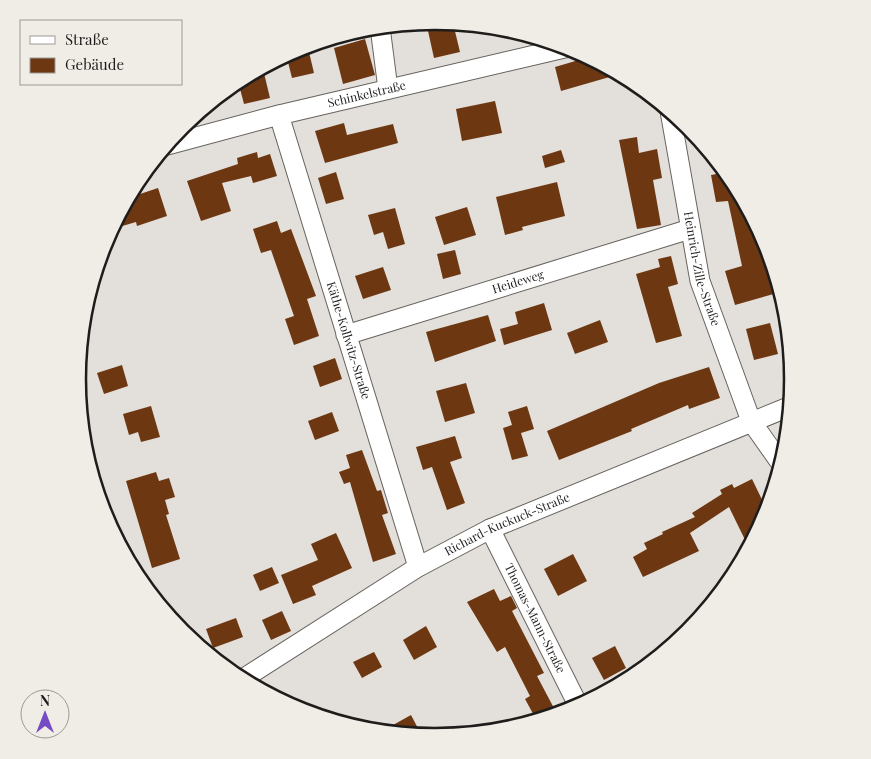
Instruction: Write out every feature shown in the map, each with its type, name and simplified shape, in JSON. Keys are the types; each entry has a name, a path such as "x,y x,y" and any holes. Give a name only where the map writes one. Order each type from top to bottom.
{"street":[{"path":"381,35 388,89"},
{"name":"Schinkelstraße","path":"179,142 279,115 553,51"},
{"name":"Käthe-Kollwitz-Straße","path":"279,115 418,567"},
{"name":"Heinrich-Zille-Straße","path":"672,122 700,281 751,421 776,457"},
{"name":"Heideweg","path":"346,335 690,229"},
{"name":"Richard-Kuckuck-Straße","path":"249,675 418,567 490,529 783,409"},
{"name":"Thomas-Mann-Straße","path":"490,529 575,699"}],"building":[{"path":"428,30 455,31 460,52 434,58"},
{"path":"365,39 375,75 343,84 334,48"},
{"path":"310,54 314,73 292,78 288,63"},
{"path":"577,60 610,77 561,91 555,67"},
{"path":"264,75 270,98 244,104 240,90"},
{"path":"495,101 502,133 462,141 456,109"},
{"path":"344,123 347,135 393,124 398,143 325,163 315,131"},
{"path":"637,137 639,153 657,149 662,178 653,180 661,225 637,229 619,140"},
{"path":"561,150 565,162 545,168 542,156"},
{"path":"257,152 258,158 270,154 277,176 253,183 251,176 222,183 231,211 201,221 187,181 238,164 237,158"},
{"path":"336,172 344,199 326,204 318,178"},
{"path":"718,174 749,225 766,267 774,294 735,305 725,271 742,266 728,201 716,202 711,175"},
{"path":"557,182 565,216 522,227 523,230 505,235 496,197"},
{"path":"158,188 167,216 137,226 136,222 121,226 133,205 140,194"},
{"path":"467,207 476,235 444,245 435,217"},
{"path":"395,208 405,244 388,249 383,232 374,235 368,215"},
{"path":"277,221 281,233 291,229 316,296 307,299 319,336 294,345 285,319 294,316 271,250 261,253 253,229"},
{"path":"455,250 461,274 443,279 437,254"},
{"path":"671,256 678,284 668,287 682,336 656,343 636,274 660,267 658,259"},
{"path":"383,267 391,290 363,299 355,276"},
{"path":"544,303 552,330 504,345 500,329 518,324 515,312"},
{"path":"488,315 496,341 435,362 426,332"},
{"path":"600,320 608,342 575,354 567,333"},
{"path":"770,323 778,354 754,360 746,329"},
{"path":"335,358 342,379 320,387 313,366"},
{"path":"122,365 128,386 104,394 97,373"},
{"path":"709,367 720,398 689,409 688,405 631,429 632,431 559,460 547,431 659,383"},
{"path":"466,383 475,413 445,422 436,391"},
{"path":"151,406 160,437 141,442 138,432 129,435 123,414"},
{"path":"527,406 534,429 521,433 528,456 512,460 503,428 512,425 508,412"},
{"path":"332,412 339,431 315,440 308,421"},
{"path":"455,436 462,458 450,462 465,503 447,510 432,467 423,470 416,447"},
{"path":"362,450 377,491 381,490 388,513 382,515 396,554 373,562 350,482 344,484 339,472 350,468 346,455"},
{"path":"156,472 159,481 169,478 175,497 165,500 169,514 166,515 180,559 152,568 126,481"},
{"path":"752,479 763,501 745,541 729,507 690,533 699,551 643,577 633,557 647,549 644,543 663,534 662,532 695,517 692,513 722,494 720,490 732,484 734,488"},
{"path":"336,533 352,568 312,586 316,595 293,604 281,575 318,560 311,544"},
{"path":"573,554 587,581 558,596 544,569"},
{"path":"272,567 279,583 260,591 253,575"},
{"path":"494,589 500,601 511,596 517,608 512,611 544,673 537,676 554,708 534,715 525,699 530,696 505,647 497,652 467,602"},
{"path":"282,611 291,631 271,640 262,620"},
{"path":"236,618 243,637 213,648 206,629"},
{"path":"426,626 437,647 414,660 403,640"},
{"path":"615,646 626,668 604,680 592,658"},
{"path":"374,652 382,667 362,678 353,662"},
{"path":"411,715 418,728 394,726 393,725"}]}
